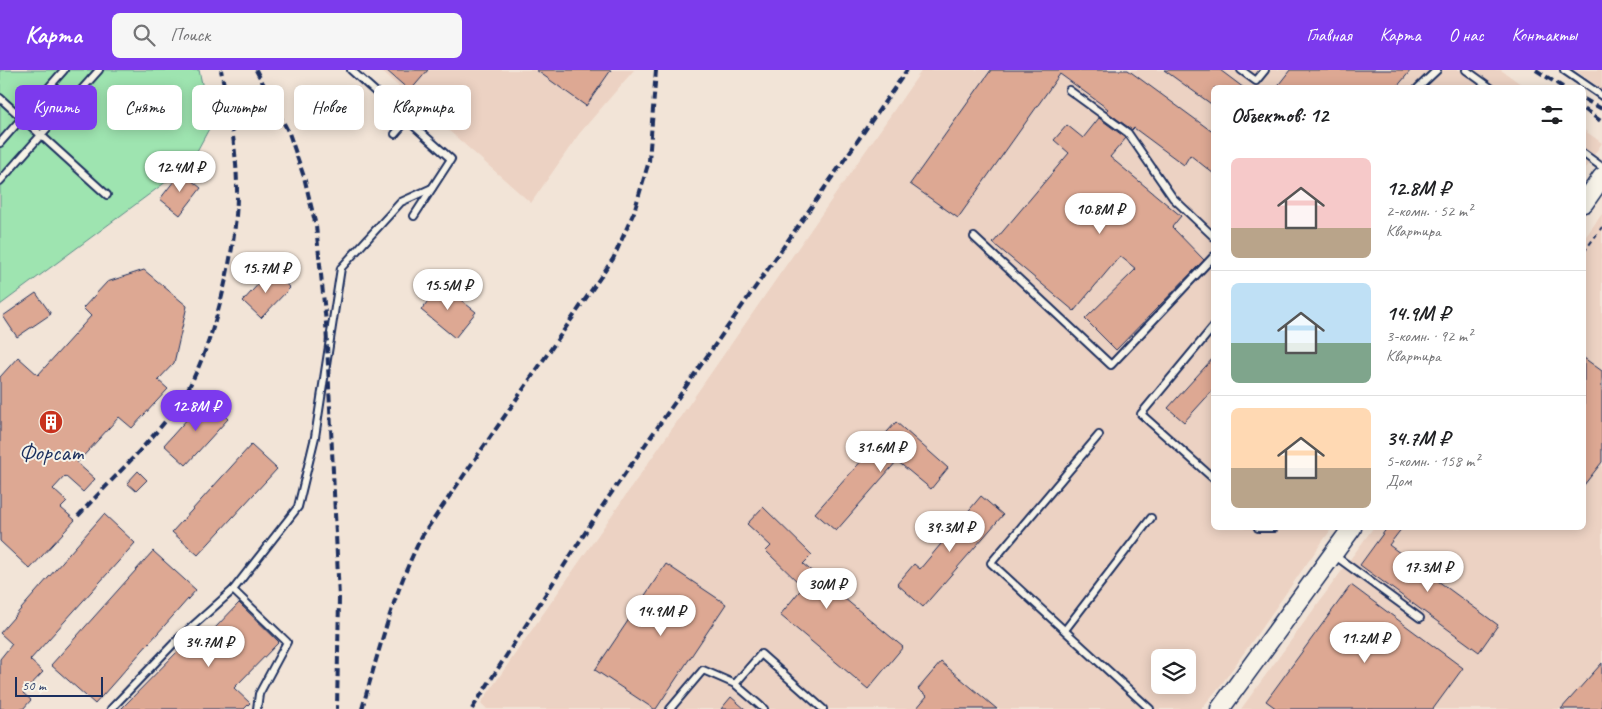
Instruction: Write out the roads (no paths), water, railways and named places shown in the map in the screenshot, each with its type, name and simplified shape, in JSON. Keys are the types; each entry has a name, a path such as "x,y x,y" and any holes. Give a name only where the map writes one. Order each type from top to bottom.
{"main road":[{"path":"1586,200 1602,177"},
{"path":"1220,709 1351,530"}],"lane":[{"path":"51,85 64,70"},
{"path":"0,181 99,70"},
{"path":"351,70 374,91"},
{"path":"1241,70 1256,81 1265,70"},
{"path":"1421,85 1437,70"},
{"path":"1466,70 1487,85"},
{"path":"1564,70 1586,85"},
{"path":"1586,85 1602,96"},
{"path":"1069,90 1128,133 1173,198 1211,234"},
{"path":"0,98 15,111"},
{"path":"0,143 15,125"},
{"path":"37,130 107,195"},
{"path":"395,134 398,130"},
{"path":"414,216 451,159 418,130"},
{"path":"1586,155 1602,167"},
{"path":"111,709 177,640 233,590 298,507 315,437 341,268 401,202 432,188"},
{"path":"974,237 1111,365 1211,259"},
{"path":"1211,330 1141,414 1211,476"},
{"path":"1098,435 991,564 1150,709"},
{"path":"1065,630 1151,518"},
{"path":"1333,554 1420,618"},
{"path":"233,590 287,642 259,694 257,709"},
{"path":"735,684 760,654 823,709"},
{"path":"670,709 703,670 735,684 764,709"}],"railway":[{"path":"78,516 140,450 175,409 188,389 211,335 220,304 233,242 237,190 236,160 221,70"},
{"path":"256,70 289,133 304,177 316,226 326,323 339,598 337,709"},
{"path":"362,709 395,599 422,536 613,259 634,212 649,161 656,70"},
{"path":"472,709 601,508 907,70"},
{"path":"1536,70 1559,85"},
{"path":"1586,100 1602,109"},
{"path":"1586,110 1602,122"}],"place":[{"name":"Форсат","path":"51,422"}]}
